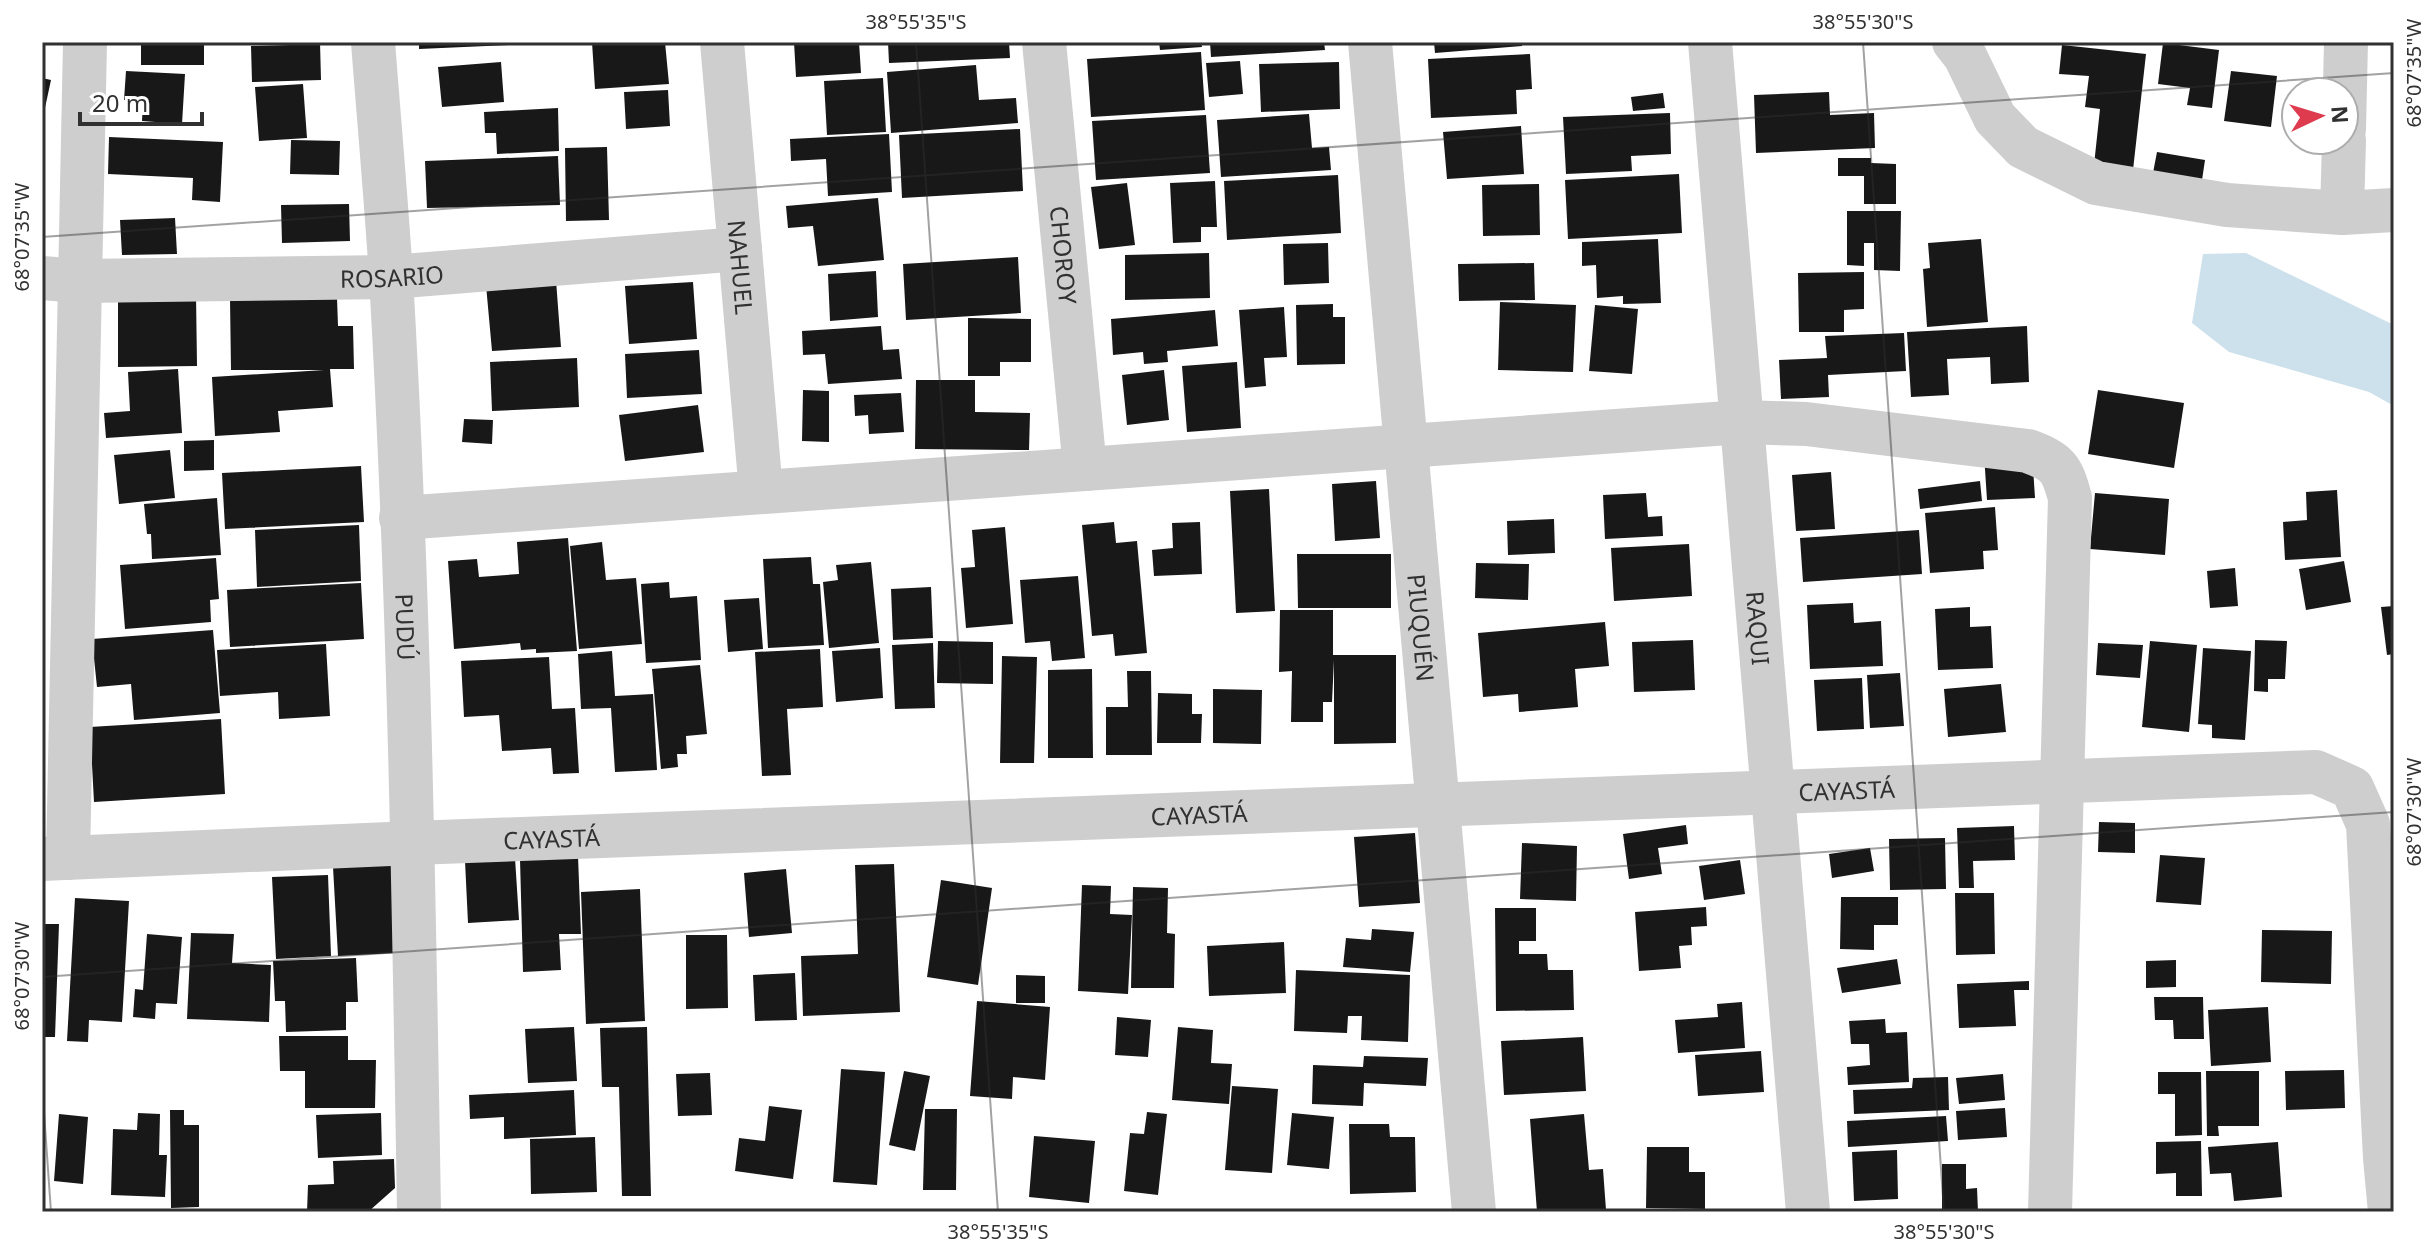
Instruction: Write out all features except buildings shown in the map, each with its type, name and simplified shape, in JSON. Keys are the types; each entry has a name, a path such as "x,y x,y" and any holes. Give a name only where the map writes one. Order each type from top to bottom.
{"lane":[{"path":"55,859 61,280 85,42"},
{"name":"PUDÚ","path":"373,42 391,277 401,518 413,843 419,1212"},
{"name":"NAHUEL","path":"722,42 761,492"},
{"name":"CHOROY","path":"1044,42 1085,469"},
{"name":"PIUQUÉN","path":"1370,42 1474,1212"},
{"name":"RAQUI","path":"1710,42 1808,1212"},
{"path":"1954,42 1965,56 1995,118 2023,147 2096,183 2227,205 2342,213 2394,210"},
{"path":"2345,76 2346,42"},
{"path":"2342,213 2344,156"},
{"name":"ROSARIO","path":"61,280 391,277 740,249"},
{"path":"401,518 1742,422 1806,424 2028,451 2051,459 2064,473 2070,498 2050,1212"},
{"name":"CAYASTÁ","path":"55,859 2316,772 2352,788 2368,824 2390,1212"}],"water":[{"path":"2246,253 2394,325 2394,406 2369,392 2229,352 2192,323 2203,254"}]}
